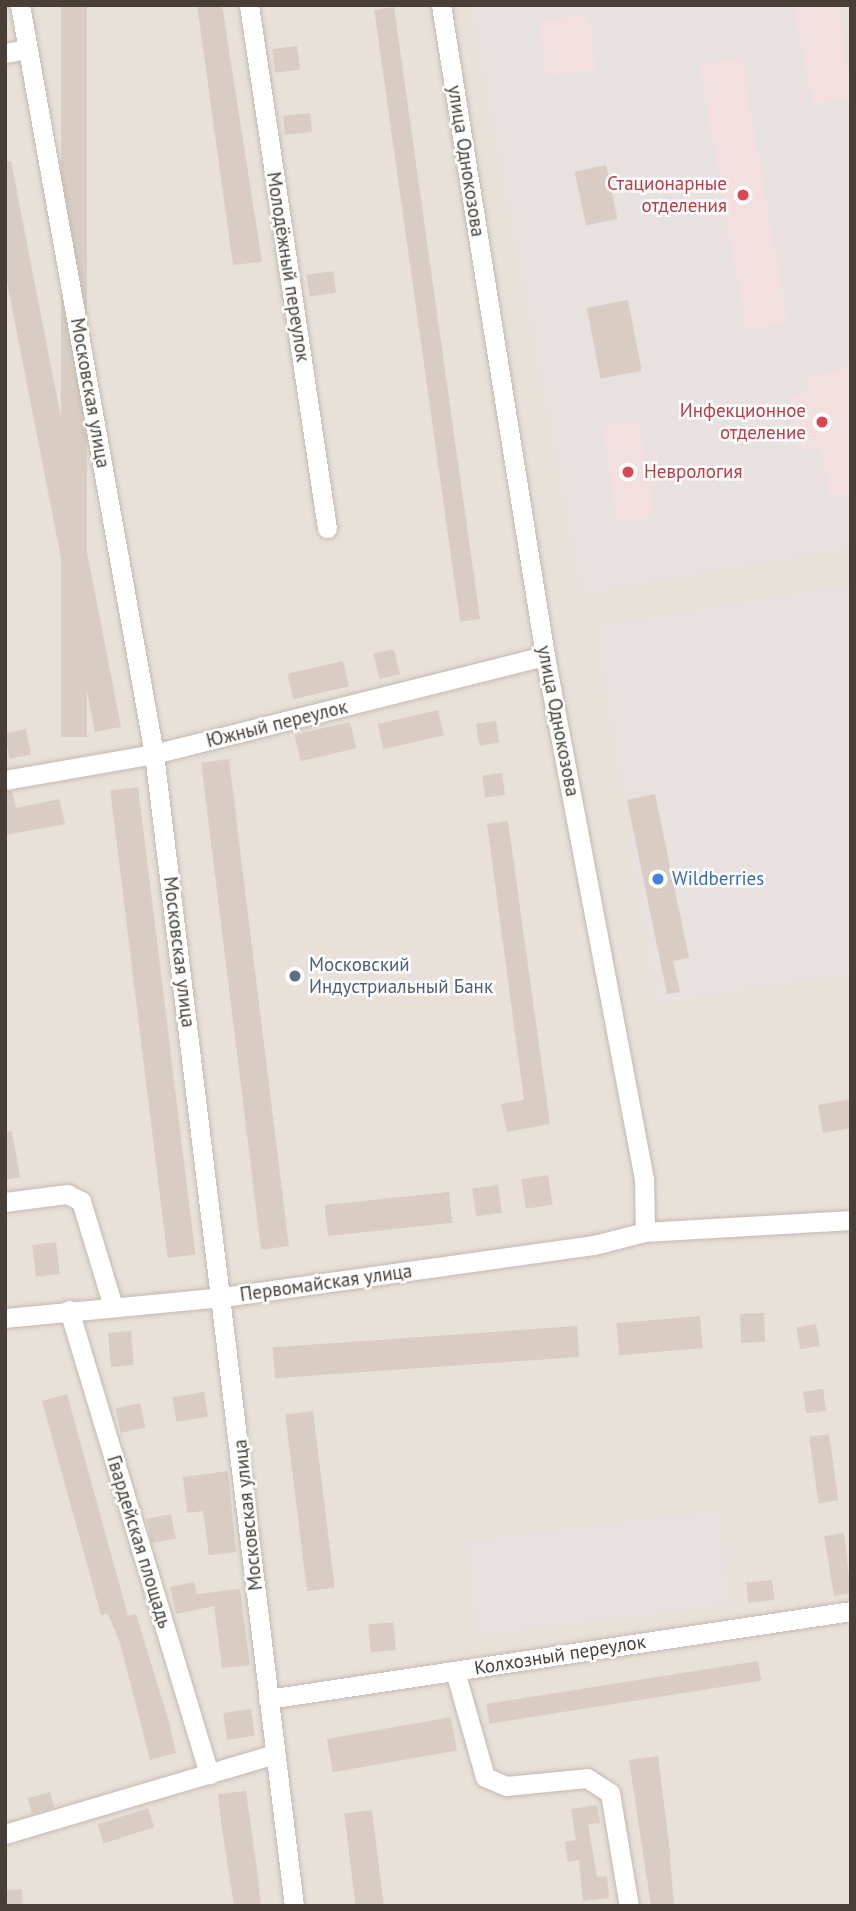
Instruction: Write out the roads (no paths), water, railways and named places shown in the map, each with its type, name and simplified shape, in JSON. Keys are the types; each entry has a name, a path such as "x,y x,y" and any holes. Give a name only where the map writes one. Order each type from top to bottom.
{"street":[{"name":"Московская улица","path":"20,5 155,754 223,1297 294,1906"},
{"name":"Молодёжный переулок","path":"249,5 327,528"},
{"name":"улица Однокозова","path":"441,5 545,656 644,1179 645,1232"},
{"path":"5,53 28,48"},
{"name":"Южный переулок","path":"5,780 155,754 545,656"},
{"path":"5,1202 67,1194 82,1200 113,1307"},
{"path":"645,1232 851,1220"},
{"name":"Первомайская улица","path":"5,1318 223,1297 594,1245 645,1232"},
{"name":"Гвардейская площадь","path":"69,1310 209,1774"},
{"name":"Колхозный переулок","path":"268,1699 851,1611"},
{"path":"455,1671 485,1777 506,1786 587,1778 610,1793 629,1906"},
{"path":"5,1834 275,1754"}],"place":[{"name":"Стационарные отделения","path":"743,195"},
{"name":"Инфекционное отделение","path":"822,422"},
{"name":"Неврология","path":"628,472"},
{"name":"Wildberries","path":"658,879"},
{"name":"Московский Индустриальный Банк","path":"295,976"}]}
